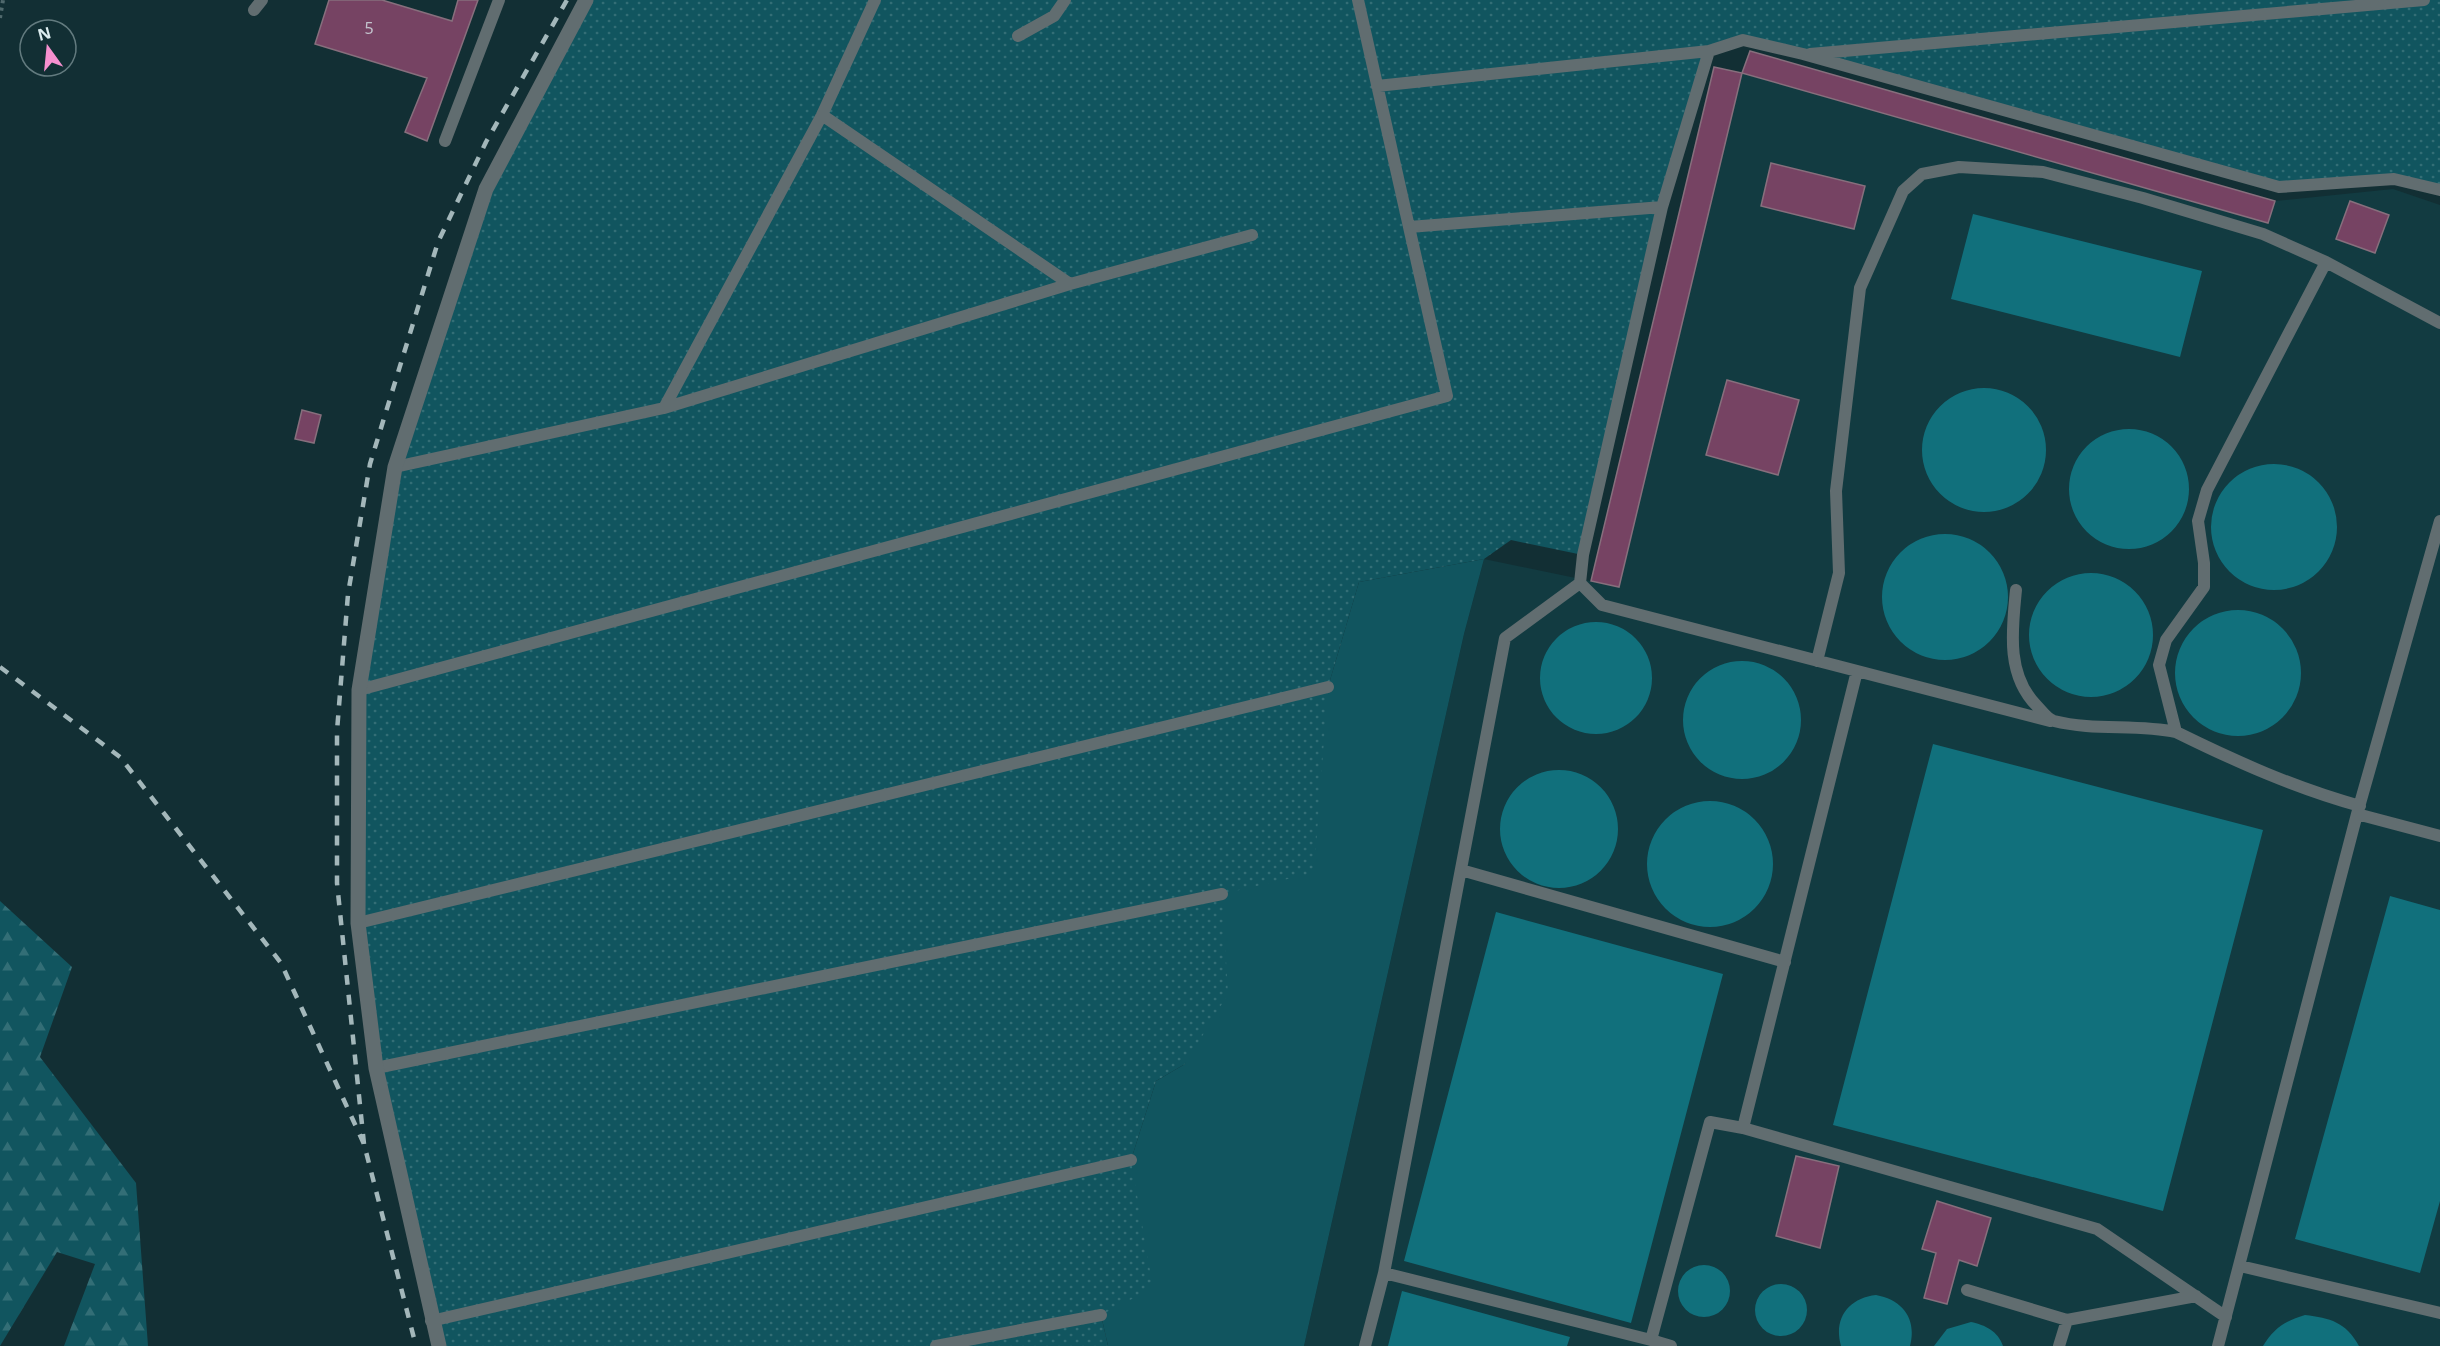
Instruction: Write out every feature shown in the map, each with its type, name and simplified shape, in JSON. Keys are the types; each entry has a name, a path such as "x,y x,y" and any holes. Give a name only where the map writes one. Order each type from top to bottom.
{"street":[{"path":"439,1346 431,1321 376,1068 358,922 359,690 395,467 486,189 586,0"}],"lane":[{"path":"445,141 499,0"},
{"path":"664,408 822,115 875,0"},
{"path":"1018,36 1054,16 1065,0"},
{"path":"359,690 1447,396 1358,0"},
{"path":"1803,54 2424,0"},
{"path":"1377,86 1709,51 1743,40 1803,54 2279,187 2394,179 2440,190"},
{"path":"1365,1346 1384,1273 1505,638 1580,583 1584,555 1662,207 1709,51"},
{"path":"822,115 1070,284"},
{"path":"1817,661 1839,573 1836,491 1860,288 1903,191 1922,174 1959,167 1997,167 2043,172 2263,234 2326,262 2440,323"},
{"path":"1409,227 1662,207"},
{"path":"395,467 664,408 1070,284 1252,235"},
{"path":"2176,732 2159,665 2166,640 2204,587 2204,562 2198,521 2207,490 2326,262"},
{"path":"2218,1346 2359,810 2440,521"},
{"path":"1580,583 1602,605 2050,721 2097,727 2156,728 2176,732 2256,772 2359,810 2440,836"},
{"path":"2016,590 2011,637 2015,666 2027,697 2050,721"},
{"path":"1743,1128 1857,671"},
{"path":"358,922 1328,687"},
{"path":"1461,870 1785,962"},
{"path":"376,1068 1222,894"},
{"path":"1651,1340 1710,1122 1743,1128 2097,1229 2226,1317"},
{"path":"431,1321 1131,1160"},
{"path":"2240,1266 2440,1313"},
{"path":"1384,1273 1671,1346"},
{"path":"1967,1290 2067,1320 2196,1296"},
{"path":"936,1346 1101,1315"},
{"path":"2059,1346 2067,1320"}],"path":[{"path":"0,18 3,0"}],"shaded area":[{"path":"1742,73 2268,223 2275,201 2393,189 2440,205 2440,1346 1304,1346 1464,634 1484,559 1619,587"},
{"path":"1973,214 2202,271 2180,357 1951,299"},
{"path":"1984,388 2008,393 2028,406 2041,426 2046,450 2041,474 2028,494 2008,507 1984,512 1960,507 1940,494 1927,474 1922,450 1927,426 1940,406 1960,393"},
{"path":"2129,429 2152,433 2172,446 2185,466 2189,489 2185,512 2172,532 2152,545 2129,549 2106,545 2086,532 2073,512 2069,489 2073,466 2086,446 2106,433"},
{"path":"2274,464 2298,469 2319,482 2332,503 2337,527 2332,551 2319,572 2298,585 2274,590 2250,585 2229,572 2216,551 2211,527 2216,503 2229,482 2250,469"},
{"path":"1945,534 1969,539 1990,552 2003,573 2008,597 2003,621 1990,642 1969,655 1945,660 1921,655 1900,642 1887,621 1882,597 1887,573 1900,552 1921,539"},
{"path":"2091,573 2115,577 2135,591 2149,611 2153,635 2149,659 2135,679 2115,693 2091,697 2067,693 2047,679 2033,659 2029,635 2033,611 2047,591 2067,577"},
{"path":"2238,610 2262,615 2282,629 2296,649 2301,673 2296,697 2282,717 2262,731 2238,736 2214,731 2194,717 2180,697 2175,673 2180,649 2194,629 2214,615"},
{"path":"1596,622 1618,626 1636,638 1648,656 1652,678 1648,700 1636,718 1618,730 1596,734 1574,730 1556,718 1544,700 1540,678 1544,656 1556,638 1574,626"},
{"path":"1742,661 1775,671 1791,687 1801,720 1791,753 1775,769 1742,779 1709,769 1693,753 1683,720 1693,687 1709,671"},
{"path":"1933,744 2263,830 2163,1211 1833,1125"},
{"path":"1559,770 1581,775 1601,787 1613,807 1618,829 1613,851 1601,871 1581,883 1559,888 1537,883 1517,871 1505,851 1500,829 1505,807 1517,787 1537,775"},
{"path":"1710,801 1734,806 1754,820 1768,840 1773,864 1768,888 1754,908 1734,922 1710,927 1686,922 1666,908 1652,888 1647,864 1652,840 1666,820 1686,806"},
{"path":"2390,896 2440,910 2440,1201 2420,1273 2295,1239"},
{"path":"1496,912 1723,974 1631,1323 1404,1261"},
{"path":"1699,1265 1709,1265 1723,1272 1730,1291 1723,1310 1709,1317 1699,1317 1689,1313 1682,1306 1678,1296 1678,1286 1682,1276 1689,1269"},
{"path":"1776,1284 1786,1284 1796,1288 1803,1295 1807,1310 1803,1325 1796,1332 1786,1336 1776,1336 1766,1332 1759,1325 1755,1315 1755,1305 1759,1295 1766,1288"},
{"path":"1402,1291 1570,1337 1567,1346 1388,1346"},
{"path":"1876,1295 1894,1301 1906,1312 1911,1327 1910,1346 1841,1346 1839,1327 1845,1311 1858,1300"},
{"path":"2305,1315 2330,1320 2343,1326 2359,1346 2263,1346 2271,1334 2281,1326"},
{"path":"1971,1322 1981,1325 1998,1336 2003,1346 1934,1346 1947,1329"}],"green space":[{"path":"586,0 2440,0 2440,190 2394,179 2279,187 1743,40 1709,51 1662,207 1583,555 1511,540 1484,559 1359,582 1328,687 1314,873 1222,894 1228,994 1185,1064 1156,1081 1131,1160 1153,1288 1101,1315 1108,1346 439,1346 376,1068 358,923 359,690 395,467 486,189"},
{"path":"1484,559 1464,634 1304,1346 1108,1346 1101,1315 1131,1160 1156,1081 1185,1064 1222,894 1328,687 1359,582"},
{"path":"0,901 72,967 40,1057 136,1183 148,1346 64,1346 95,1264 57,1252 0,1346"}],"building":[{"path":"329,0 382,0 452,21 458,0 478,0 427,141 405,132 427,78 315,44"},
{"path":"1750,51 2275,201 2268,223 1742,73"},
{"path":"1714,67 1742,73 1619,587 1591,581"},
{"path":"1771,163 1865,186 1854,229 1761,206"},
{"path":"2350,201 2389,215 2375,253 2336,239"},
{"path":"1727,380 1799,400 1778,475 1706,455"},
{"path":"302,410 321,415 314,443 295,439"},
{"path":"1796,1156 1839,1166 1820,1248 1776,1236"},
{"path":"1937,1201 1991,1218 1977,1266 1959,1260 1947,1304 1924,1298 1936,1253 1922,1249"}],"railway":[{"path":"364,1144 337,883 337,731 348,594 370,464 438,242 486,142 567,0"},
{"path":"0,667 120,757 281,963 364,1144 416,1346"}]}
